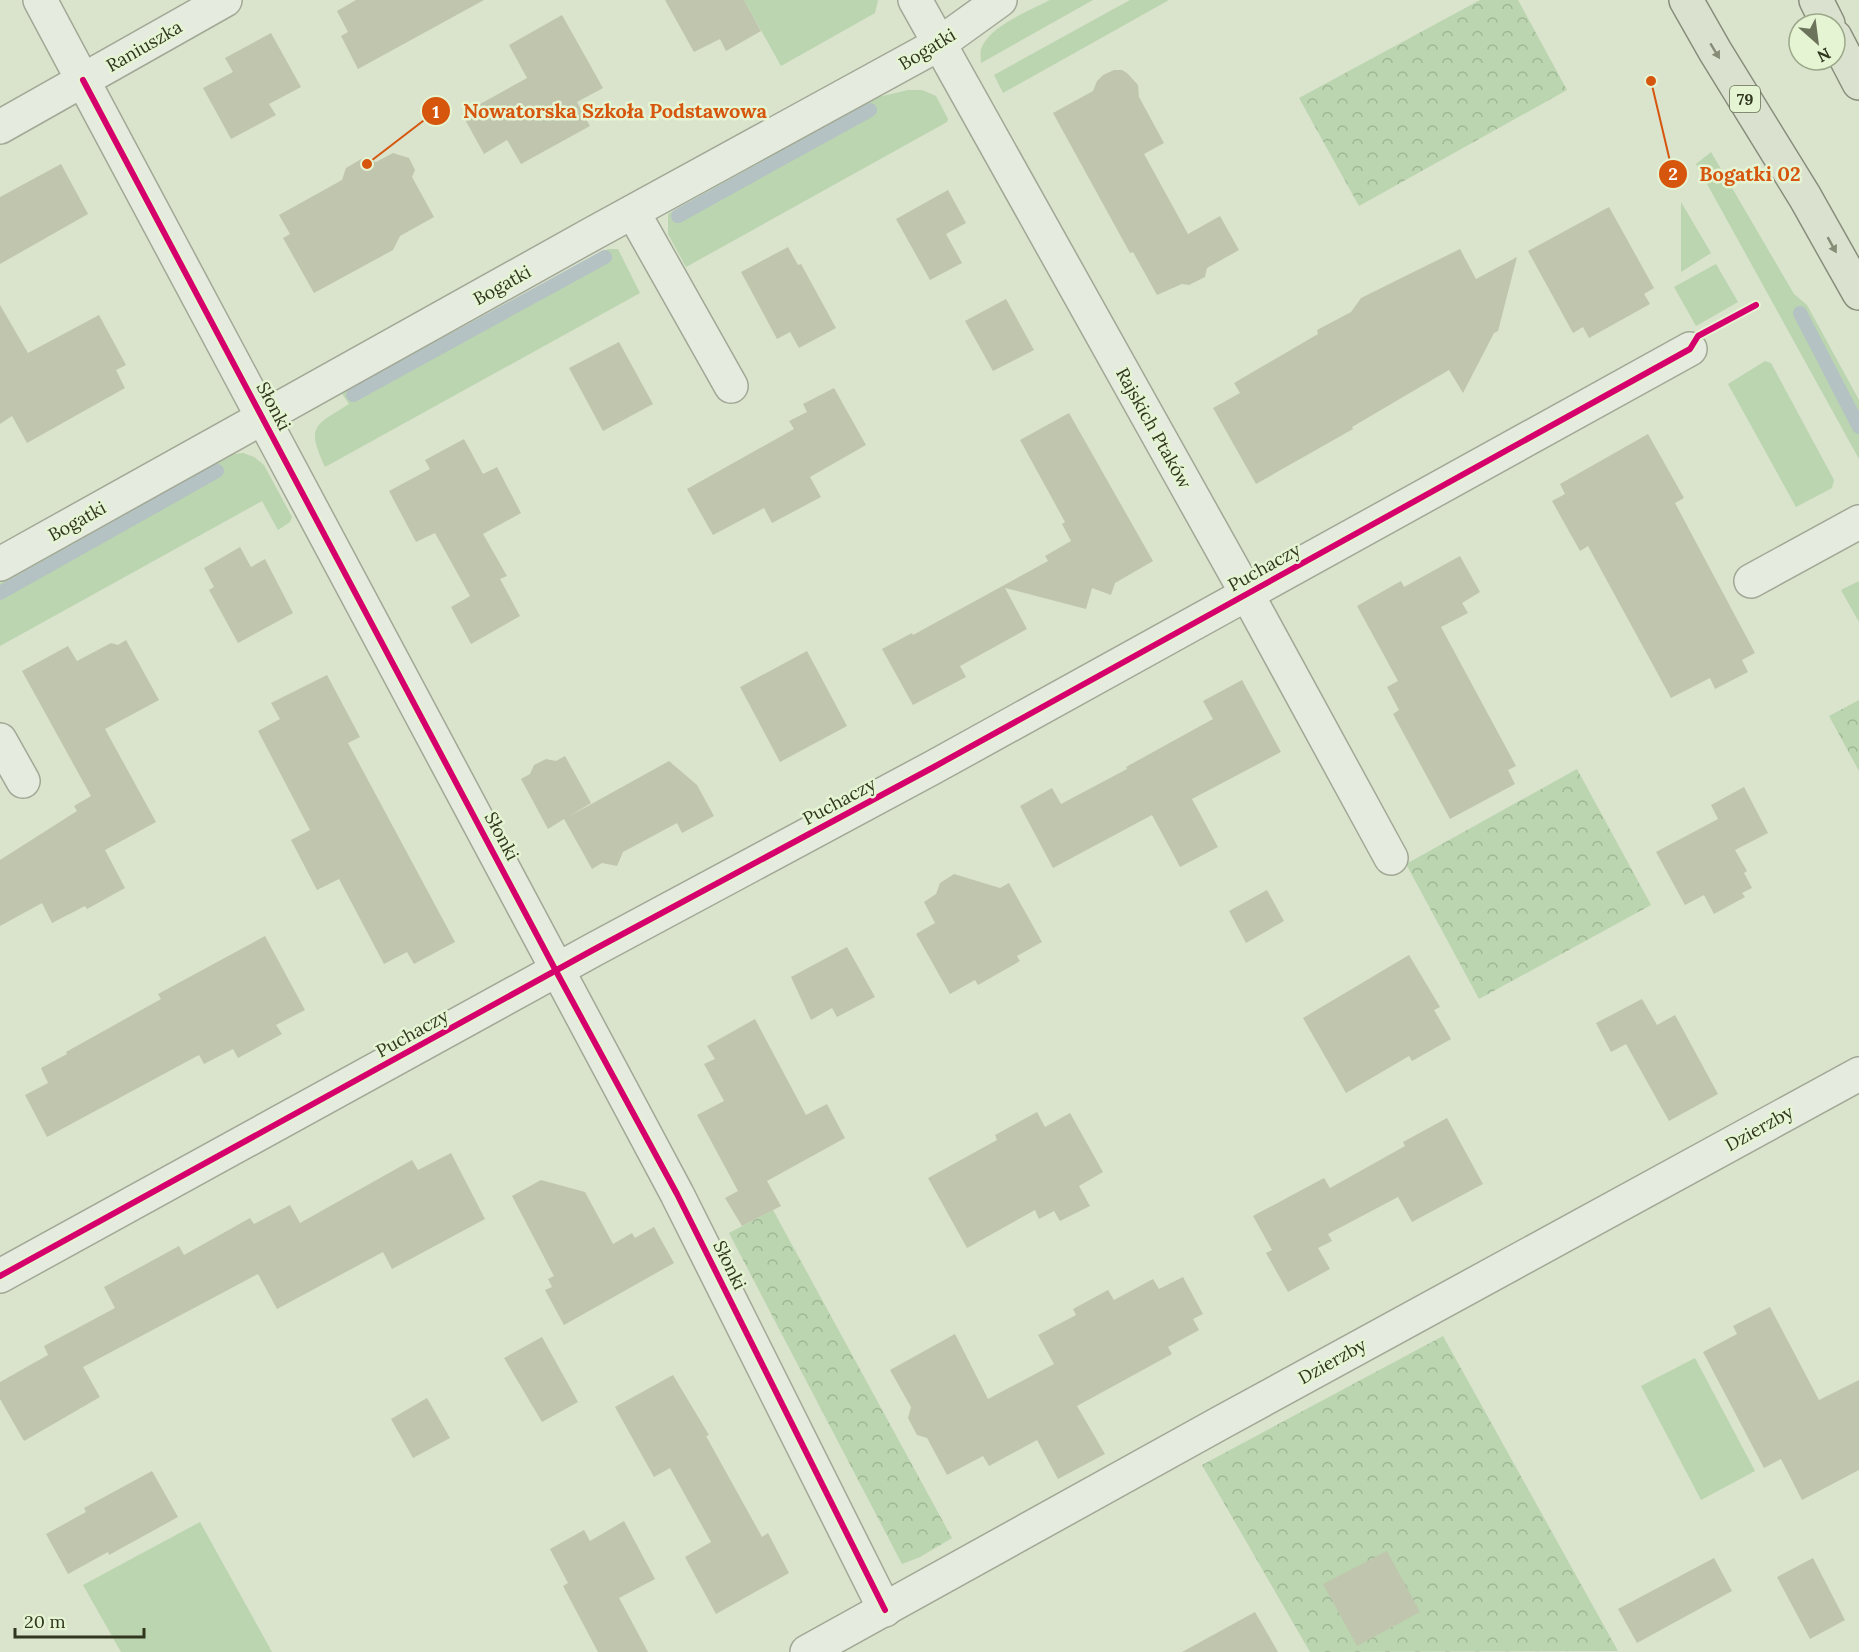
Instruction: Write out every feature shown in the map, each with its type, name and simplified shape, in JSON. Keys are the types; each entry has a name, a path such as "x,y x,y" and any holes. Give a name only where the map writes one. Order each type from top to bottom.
{"main road":[{"name":"79","path":"1686,0 1805,196 1859,293"},
{"path":"1847,60 1859,83"}],"street":[{"name":"Słonki","path":"40,0 702,1243 885,1610"},
{"name":"Raniuszka","path":"0,127 225,0"},
{"name":"Rajskich Ptaków","path":"915,0 1247,594 1391,858"},
{"name":"Bogatki","path":"0,564 939,44 1000,0"},
{"path":"633,212 731,386"},
{"name":"Puchaczy","path":"0,1276 932,768 1690,349"},
{"path":"1751,581 1859,522"},
{"path":"0,740 23,781"},
{"name":"Dzierzby","path":"807,1652 1232,1416 1859,1074"}],"green space":[{"path":"744,0 878,0 875,13 781,66"},
{"path":"1050,0 1093,0 981,63 981,49 992,33 1011,20"},
{"path":"1130,0 1169,0 1003,93 994,75"},
{"path":"1480,0 1518,0 1567,90 1359,206 1299,98"},
{"path":"908,90 922,90 936,96 948,119 947,122 686,267 668,234 668,214 870,99"},
{"path":"1711,152 1794,294 1807,305 1859,400 1859,459 1696,164"},
{"path":"1681,202 1711,253 1681,272"},
{"path":"608,249 618,249 640,293 325,467 315,435 321,423 349,404 341,392"},
{"path":"1716,264 1738,302 1696,326 1674,287"},
{"path":"1765,361 1771,363 1834,480 1832,488 1796,507 1728,384"},
{"path":"243,453 254,457 264,465 292,517 290,522 278,530 262,501 0,646 0,583 226,455"},
{"path":"1859,581 1859,622 1841,590"},
{"path":"1859,700 1859,771 1829,716"},
{"path":"1577,769 1651,905 1479,999 1406,864"},
{"path":"773,1210 952,1538 920,1557 902,1564 729,1233"},
{"path":"1443,1336 1618,1651 1310,1652 1202,1465"},
{"path":"1695,1358 1755,1471 1701,1500 1641,1386"},
{"path":"200,1522 272,1652 121,1652 83,1585"}],"building":[{"path":"356,0 484,0 358,69 341,36 348,32 337,11"},
{"path":"665,0 744,0 761,31 726,51 720,39 694,52"},
{"path":"562,15 603,88 577,102 590,126 521,164 507,140 484,154 462,114 527,78 509,45"},
{"path":"271,33 301,87 269,104 276,115 231,139 203,88 233,72 225,58"},
{"path":"1114,70 1127,73 1138,85 1139,97 1164,143 1144,154 1188,234 1220,216 1239,250 1207,268 1205,277 1189,285 1182,284 1157,295 1133,252 1130,253 1053,113 1093,91 1097,81 1103,75"},
{"path":"393,153 409,158 415,170 412,177 434,217 400,236 393,250 314,293 283,238 290,234 279,215 342,180 346,168 363,158 376,162"},
{"path":"61,164 88,214 0,264 0,197"},
{"path":"948,190 966,223 946,234 962,263 930,280 896,219"},
{"path":"1609,207 1654,288 1644,294 1650,304 1589,338 1583,327 1573,333 1528,251"},
{"path":"788,247 798,265 801,264 836,328 799,348 790,332 777,339 741,272"},
{"path":"1460,249 1476,279 1517,257 1498,331 1494,333 1463,393 1449,370 1352,427 1353,429 1256,484 1213,408 1240,393 1234,383 1318,334 1317,330 1351,312 1361,298"},
{"path":"1006,299 1034,350 993,371 965,321"},
{"path":"0,305 28,353 99,315 126,365 116,370 125,388 27,443 12,416 0,424"},
{"path":"619,342 653,404 603,431 569,368"},
{"path":"834,388 866,445 810,477 821,497 772,523 764,508 713,535 687,489 794,429 789,421 807,412 803,404"},
{"path":"1069,413 1153,561 1115,583 1111,595 1092,588 1086,609 1005,588 1027,629 960,666 966,677 913,705 882,649 912,633 913,635 1048,561 1045,556 1071,541 1062,524 1065,522 1020,440"},
{"path":"1648,434 1684,498 1675,503 1755,653 1742,660 1748,672 1715,689 1710,678 1671,698 1588,546 1580,551 1552,501 1565,494 1560,484"},
{"path":"464,439 483,474 497,467 521,513 483,534 507,576 500,579 520,616 471,644 451,607 470,596 435,533 416,542 389,491 430,469 425,460"},
{"path":"240,547 251,567 265,559 293,613 238,643 209,590 214,587 204,568"},
{"path":"1460,556 1480,592 1462,603 1468,613 1441,627 1516,766 1508,770 1515,784 1450,819 1393,714 1399,710 1387,687 1398,681 1357,606 1401,581 1404,587"},
{"path":"126,640 159,700 105,729 156,822 105,850 125,888 87,909 85,906 52,923 42,903 0,926 0,860 77,811 74,806 91,796 22,671 68,646 77,661 111,643 118,645"},
{"path":"807,651 847,726 780,762 740,687"},
{"path":"327,675 360,737 348,743 455,942 414,964 407,952 384,964 339,879 317,890 291,840 310,830 258,731 280,719 271,703"},
{"path":"1242,680 1281,752 1192,799 1218,847 1180,867 1152,815 1053,868 1020,806 1052,788 1061,804 1127,769 1126,767 1213,719 1203,701"},
{"path":"565,756 591,803 568,817 669,761 697,785 714,816 682,833 677,823 623,852 617,866 602,863 592,869 564,819 548,829 521,779 530,774 534,765 546,759 556,761"},
{"path":"1744,787 1768,833 1735,850 1747,871 1744,873 1752,888 1742,893 1745,897 1714,914 1704,895 1685,905 1656,852 1718,819 1711,805"},
{"path":"954,874 1000,888 1009,883 1042,942 1017,956 1020,961 978,985 975,980 950,994 916,934 935,923 924,902 936,894 940,883"},
{"path":"1267,890 1284,921 1246,943 1229,911"},
{"path":"265,936 305,1010 276,1025 282,1034 238,1058 233,1049 204,1064 199,1055 47,1137 25,1095 48,1083 41,1068 161,999 158,994"},
{"path":"847,947 875,997 837,1017 832,1008 811,1020 791,977"},
{"path":"1409,955 1440,1007 1434,1010 1451,1039 1412,1061 1409,1056 1346,1093 1303,1018"},
{"path":"1642,999 1657,1025 1675,1015 1718,1094 1669,1121 1626,1044 1611,1052 1596,1023"},
{"path":"755,1019 806,1115 827,1104 845,1138 767,1181 781,1206 742,1226 725,1198 738,1191 697,1115 724,1101 704,1064 715,1059 707,1046"},
{"path":"1037,1112 1045,1127 1070,1113 1103,1172 1079,1186 1090,1206 1060,1221 1054,1211 1039,1219 1035,1210 967,1248 928,1178 997,1140 995,1135"},
{"path":"1447,1118 1483,1184 1412,1222 1398,1197 1328,1234 1332,1241 1318,1248 1330,1269 1288,1292 1266,1253 1272,1250 1253,1216 1324,1178 1330,1188 1405,1146 1403,1142"},
{"path":"451,1153 485,1219 392,1269 383,1252 277,1309 258,1274 83,1367 100,1397 24,1441 0,1399 0,1382 48,1355 44,1346 115,1308 104,1287 179,1246 184,1255 250,1218 254,1224 290,1205 300,1223 412,1160 418,1170"},
{"path":"541,1180 585,1192 613,1244 632,1233 635,1238 654,1227 674,1263 564,1325 545,1290 552,1287 548,1279 554,1276 512,1196"},
{"path":"1183,1277 1203,1314 1193,1319 1199,1330 1168,1347 1172,1354 1077,1406 1105,1454 1058,1479 1037,1440 989,1466 983,1456 947,1475 927,1438 917,1435 908,1418 911,1407 890,1370 955,1334 988,1399 1054,1364 1038,1335 1076,1315 1073,1309 1108,1290 1114,1300 1153,1279 1159,1289"},
{"path":"1770,1307 1819,1400 1859,1380 1859,1470 1802,1500 1781,1459 1764,1468 1703,1352 1737,1334 1733,1326"},
{"path":"542,1337 578,1402 542,1422 504,1358"},
{"path":"673,1375 709,1435 706,1436 762,1537 768,1533 789,1573 716,1614 685,1557 711,1542 670,1468 654,1477 615,1407"},
{"path":"427,1398 450,1438 413,1458 391,1419"},
{"path":"152,1471 178,1517 109,1555 108,1552 68,1574 46,1534 86,1512 84,1508"},
{"path":"624,1521 655,1579 619,1598 648,1652 598,1652 563,1586 568,1583 550,1549 584,1530 590,1541"},
{"path":"1387,1551 1420,1612 1357,1646 1323,1584"},
{"path":"1714,1558 1732,1591 1637,1643 1618,1609"},
{"path":"1813,1558 1845,1620 1810,1639 1777,1577"},
{"path":"1255,1612 1278,1652 1182,1652"}],"waterway":[{"path":"678,216 870,110"},
{"path":"353,395 605,257"},
{"path":"1800,313 1859,427"},
{"path":"0,593 217,471"}],"cycle path":[{"path":"83,80 556,971 677,1194 885,1610"},
{"path":"0,1276 593,950 932,768 1690,349 1698,336 1756,305"}],"place":[{"name":"Bogatki 02","path":"1651,81"},
{"name":"Nowatorska Szkoła Podstawowa","path":"367,164"}]}
